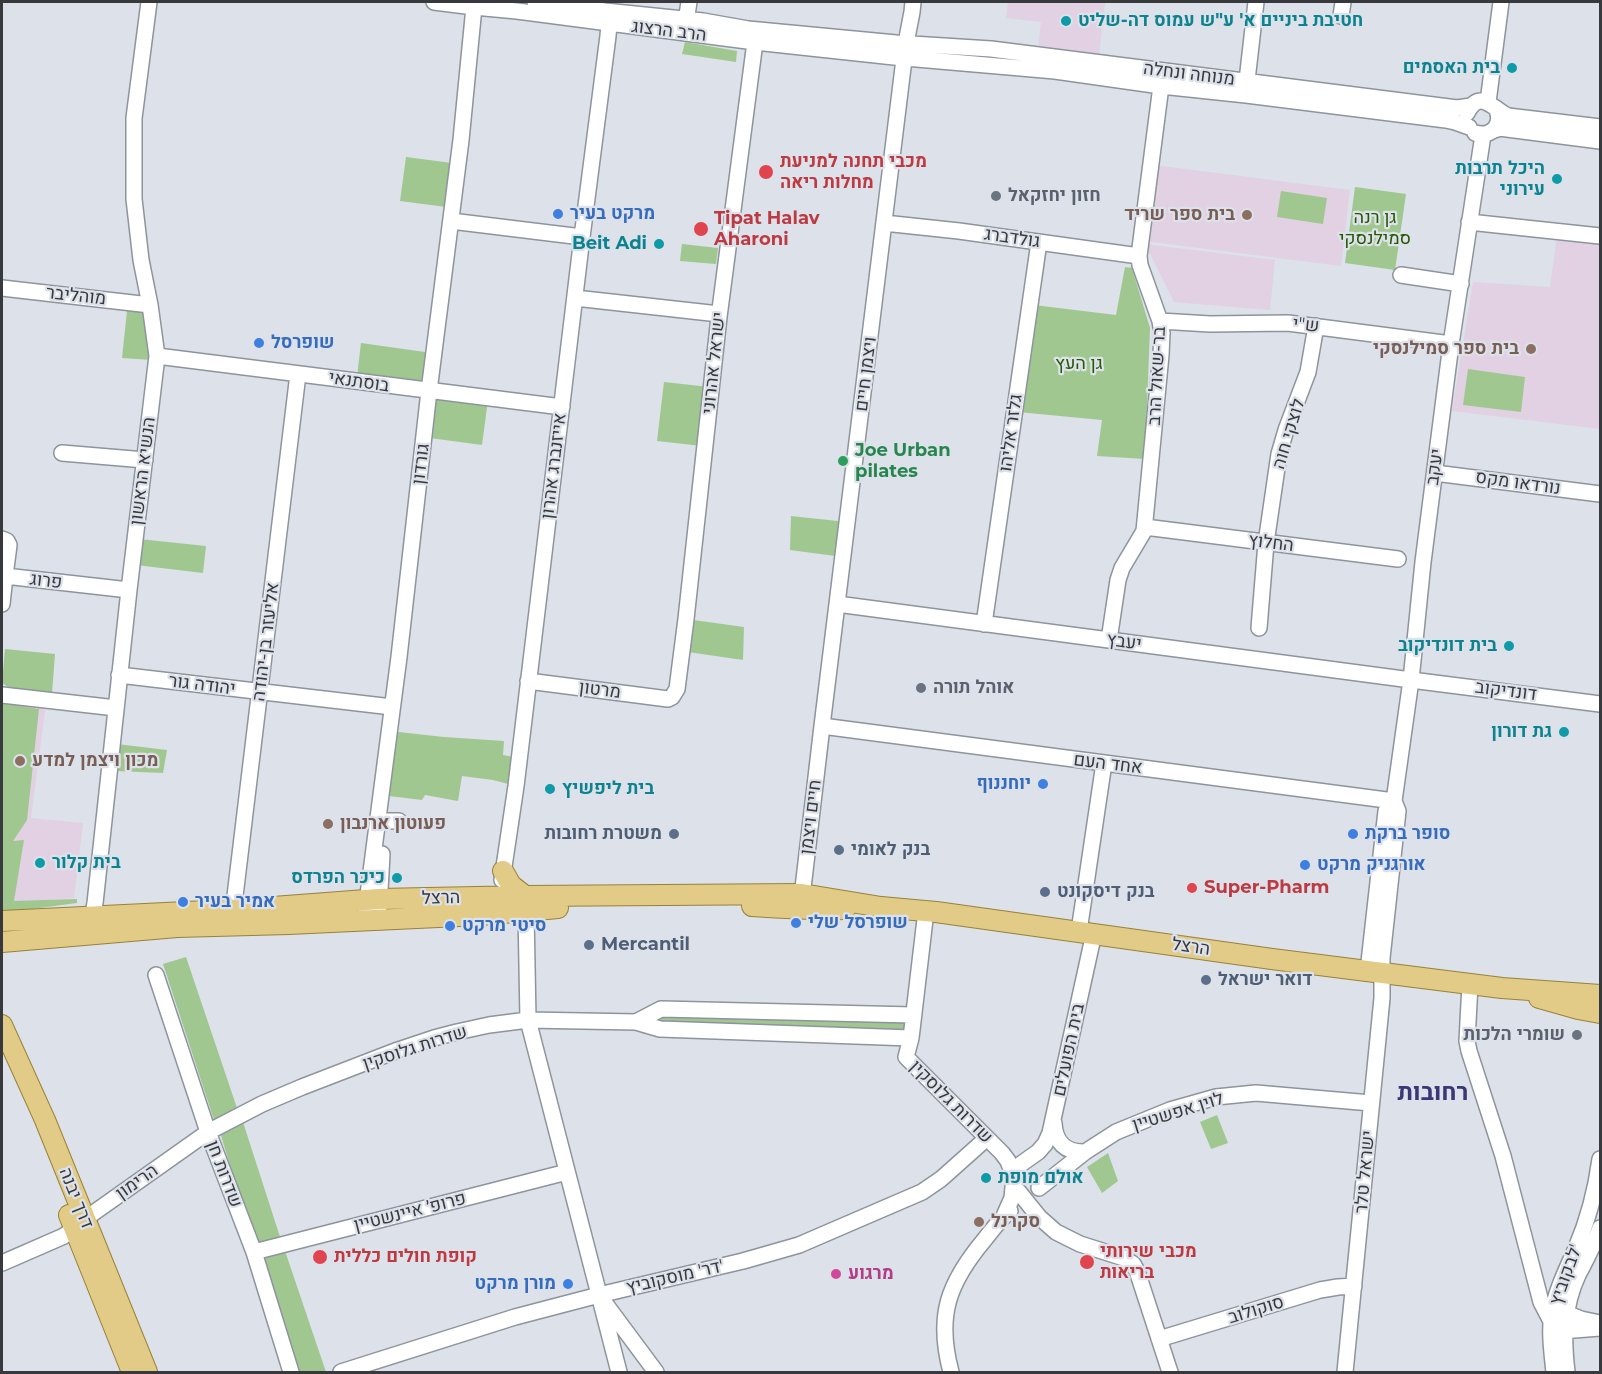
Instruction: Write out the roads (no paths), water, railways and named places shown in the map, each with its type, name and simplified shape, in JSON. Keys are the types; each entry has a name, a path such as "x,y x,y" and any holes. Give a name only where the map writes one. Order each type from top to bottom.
{"main road":[{"path":"504,871 525,903"},
{"name":"הרצל","path":"2,921 373,900 498,897 525,903 802,901 926,911 1502,988 1600,995"},
{"name":"הרצל","path":"2,942 177,927 481,915 525,903"},
{"name":"הרצל","path":"1502,988 1600,1013"},
{"path":"1578,1009 1600,1022"},
{"name":"דרך יבנה","path":"2,1025 45,1120 132,1372"},
{"name":"דרך יבנה","path":"2,1054 46,1156 147,1372"}],"street":[{"name":"הרב הרצוג","path":"434,2 523,6 752,35 909,48"},
{"name":"הרב הרצוג","path":"535,2 607,17"},
{"path":"685,26 688,2"},
{"path":"1246,88 1256,2"},
{"path":"1489,133 1499,122 1499,117 1492,105 1501,2"},
{"name":"הנשיא הראשון","path":"85,935 92,924 93,916 157,356 135,216 134,118 149,3"},
{"name":"גורדון","path":"373,900 388,821 392,707 450,221 480,4"},
{"name":"ויצמן חיים","path":"822,726 913,7"},
{"name":"אייזנברג אהרון","path":"498,897 504,871 562,407 607,17"},
{"name":"ישראל אהרוני","path":"672,697 677,689 686,619 752,35"},
{"name":"מנוחה ונחלה","path":"909,48 1161,86 1246,88 1457,108 1471,106"},
{"name":"מנוחה ונחלה","path":"909,48 991,50 1154,70 1246,88 1446,120 1469,127"},
{"path":"1154,70 1161,86"},
{"name":"בר-שאול הרב","path":"1108,640 1118,580 1122,568 1144,531 1161,355 1160,321 1140,265 1139,256 1161,86"},
{"path":"1600,127 1508,116 1492,105 1479,102 1471,106 1466,114 1467,123 1472,131 1489,133 1501,128 1600,141"},
{"name":"יעקב","path":"1374,972 1398,811 1394,801 1411,680 1423,562 1451,344 1469,222 1489,133"},
{"path":"450,221 582,237"},
{"name":"גולדברג","path":"885,222 1139,256"},
{"path":"1469,222 1600,236"},
{"name":"גלזר אליהו","path":"984,624 1039,242"},
{"path":"1401,274 1461,284"},
{"name":"מוהליבר","path":"2,288 150,305"},
{"path":"575,298 719,314"},
{"name":"ש\"י","path":"1160,321 1210,324 1288,323 1451,344"},
{"name":"לוצקי חוה","path":"1259,628 1266,543 1279,454 1308,372 1316,326"},
{"name":"בוסתנאי","path":"157,356 562,407"},
{"name":"אליעזר בן-יהודה","path":"232,909 298,374"},
{"path":"62,453 145,460"},
{"name":"נורדאו מקס","path":"1435,472 1600,494"},
{"name":"החלוץ","path":"1144,527 1398,559"},
{"name":"פרוג","path":"2,539 8,541 9,545 5,576 129,590"},
{"path":"2,604 5,576"},
{"name":"יעבץ","path":"837,604 1411,680"},
{"name":"יהודה גור","path":"119,675 392,707"},
{"name":"דונדיקוב","path":"1411,680 1600,704"},
{"name":"מרטון","path":"528,681 668,699 672,697"},
{"path":"2,695 116,708"},
{"name":"אחד העם","path":"822,726 1394,801"},
{"name":"חיים ויצמן","path":"802,901 822,726"},
{"name":"בית הפועלים","path":"1024,1188 1018,1167 1045,1144 1054,1120 1086,932 1104,763"},
{"path":"481,915 498,897"},
{"path":"372,920 373,900"},
{"path":"525,903 528,1020 619,1372"},
{"path":"911,1038 926,911"},
{"name":"ישראל טלר","path":"1346,1372 1382,998 1374,972"},
{"name":"שדרות חן","path":"156,975 208,1132 254,1252 291,1372"},
{"path":"1470,984 1467,1041 1469,1051 1503,1156 1541,1302 1556,1328 1564,1332 1600,1328"},
{"name":"שדרות גלוסקין","path":"636,1022 661,1009 913,1015"},
{"name":"שדרות גלוסקין","path":"208,1132 302,1087 398,1050 434,1038 489,1025 528,1020 636,1022 660,1029 911,1038 906,1057 1002,1153 1047,1225 1067,1239 1124,1258 1133,1264 1137,1270 1159,1339"},
{"name":"לוין אפשטיין","path":"951,1372 944,1337 944,1321 952,1289 968,1260 1024,1188 1127,1127 1170,1110 1216,1097 1256,1093 1371,1103"},
{"path":"1054,1120 1056,1135 1062,1145 1071,1151 1085,1152"},
{"name":"הרימון","path":"2,1263 64,1236 208,1132"},
{"name":"דר' מוסקוביץ'","path":"341,1372 514,1317 799,1245 922,1192 941,1179 987,1138"},
{"name":"שדרות גלוסקין","path":"1002,1153 1015,1160 1028,1160"},
{"name":"לבקוביץ'","path":"1551,1321 1556,1296 1589,1213 1600,1159"},
{"path":"1024,1188 1044,1180 1044,1167 1038,1160 1028,1160"},
{"name":"פרופ׳ איינשטיין","path":"254,1252 567,1172"},
{"name":"לבקוביץ'","path":"1567,1372 1564,1332 1566,1313 1573,1287 1600,1228"},
{"name":"סוקולוב","path":"1159,1339 1320,1290 1354,1286"},
{"path":"599,1295 656,1372"},
{"path":"1566,1313 1600,1323"},
{"path":"1551,1321 1554,1372"},
{"path":"1159,1339 1170,1372"}],"place":[{"name":"חטיבת ביניים א' ע\"ש עמוס דה-שליט","path":"1066,21"},
{"name":"בית האסמים","path":"1512,68"},
{"name":"מכבי תחנה למניעת מחלות ריאה","path":"766,172"},
{"name":"היכל תרבות עירוני","path":"1557,179"},
{"name":"חזון יחזקאל","path":"996,196"},
{"name":"מרקט בעיר","path":"558,214"},
{"name":"בית ספר שריד","path":"1247,215"},
{"name":"Tipat Halav Aharoni","path":"701,229"},
{"name":"Beit Adi","path":"659,244"},
{"name":"שופרסל","path":"259,343"},
{"name":"בית ספר סמילנסקי","path":"1531,349"},
{"name":"Joe Urban pilates","path":"843,461"},
{"name":"בית דונדיקוב","path":"1509,646"},
{"name":"אוהל תורה","path":"921,688"},
{"name":"גת דורון","path":"1564,732"},
{"name":"מכון ויצמן למדע","path":"20,761"},
{"name":"יוחננוף","path":"1043,784"},
{"name":"בית ליפשיץ","path":"550,789"},
{"name":"פעוטון ארנבון","path":"328,824"},
{"name":"משטרת רחובות","path":"674,834"},
{"name":"סופר ברקת","path":"1353,834"},
{"name":"בנק לאומי","path":"839,850"},
{"name":"בית קלור","path":"40,863"},
{"name":"אורגניק מרקט","path":"1305,865"},
{"name":"כיכר הפרדס","path":"397,878"},
{"name":"Super-Pharm","path":"1192,888"},
{"name":"בנק דיסקונט","path":"1045,892"},
{"name":"אמיר בעיר","path":"183,902"},
{"name":"שופרסל שלי","path":"796,923"},
{"name":"סיטי מרקט","path":"450,926"},
{"name":"Mercantil","path":"589,945"},
{"name":"דואר ישראל","path":"1206,980"},
{"name":"שומרי הלכות","path":"1577,1035"},
{"name":"אולם מופת","path":"986,1178"},
{"name":"סקרנל","path":"979,1222"},
{"name":"קופת חולים כללית","path":"320,1257"},
{"name":"מכבי שירותי בריאות","path":"1087,1262"},
{"name":"מרגוע","path":"836,1274"},
{"name":"מורן מרקט","path":"568,1284"}],"district":[{"name":"רחובות","path":"1433,1093"}],"park label":[{"name":"גן רנה סמילנסקי","path":"1375,228"},
{"name":"גן העץ","path":"1079,364"}]}
